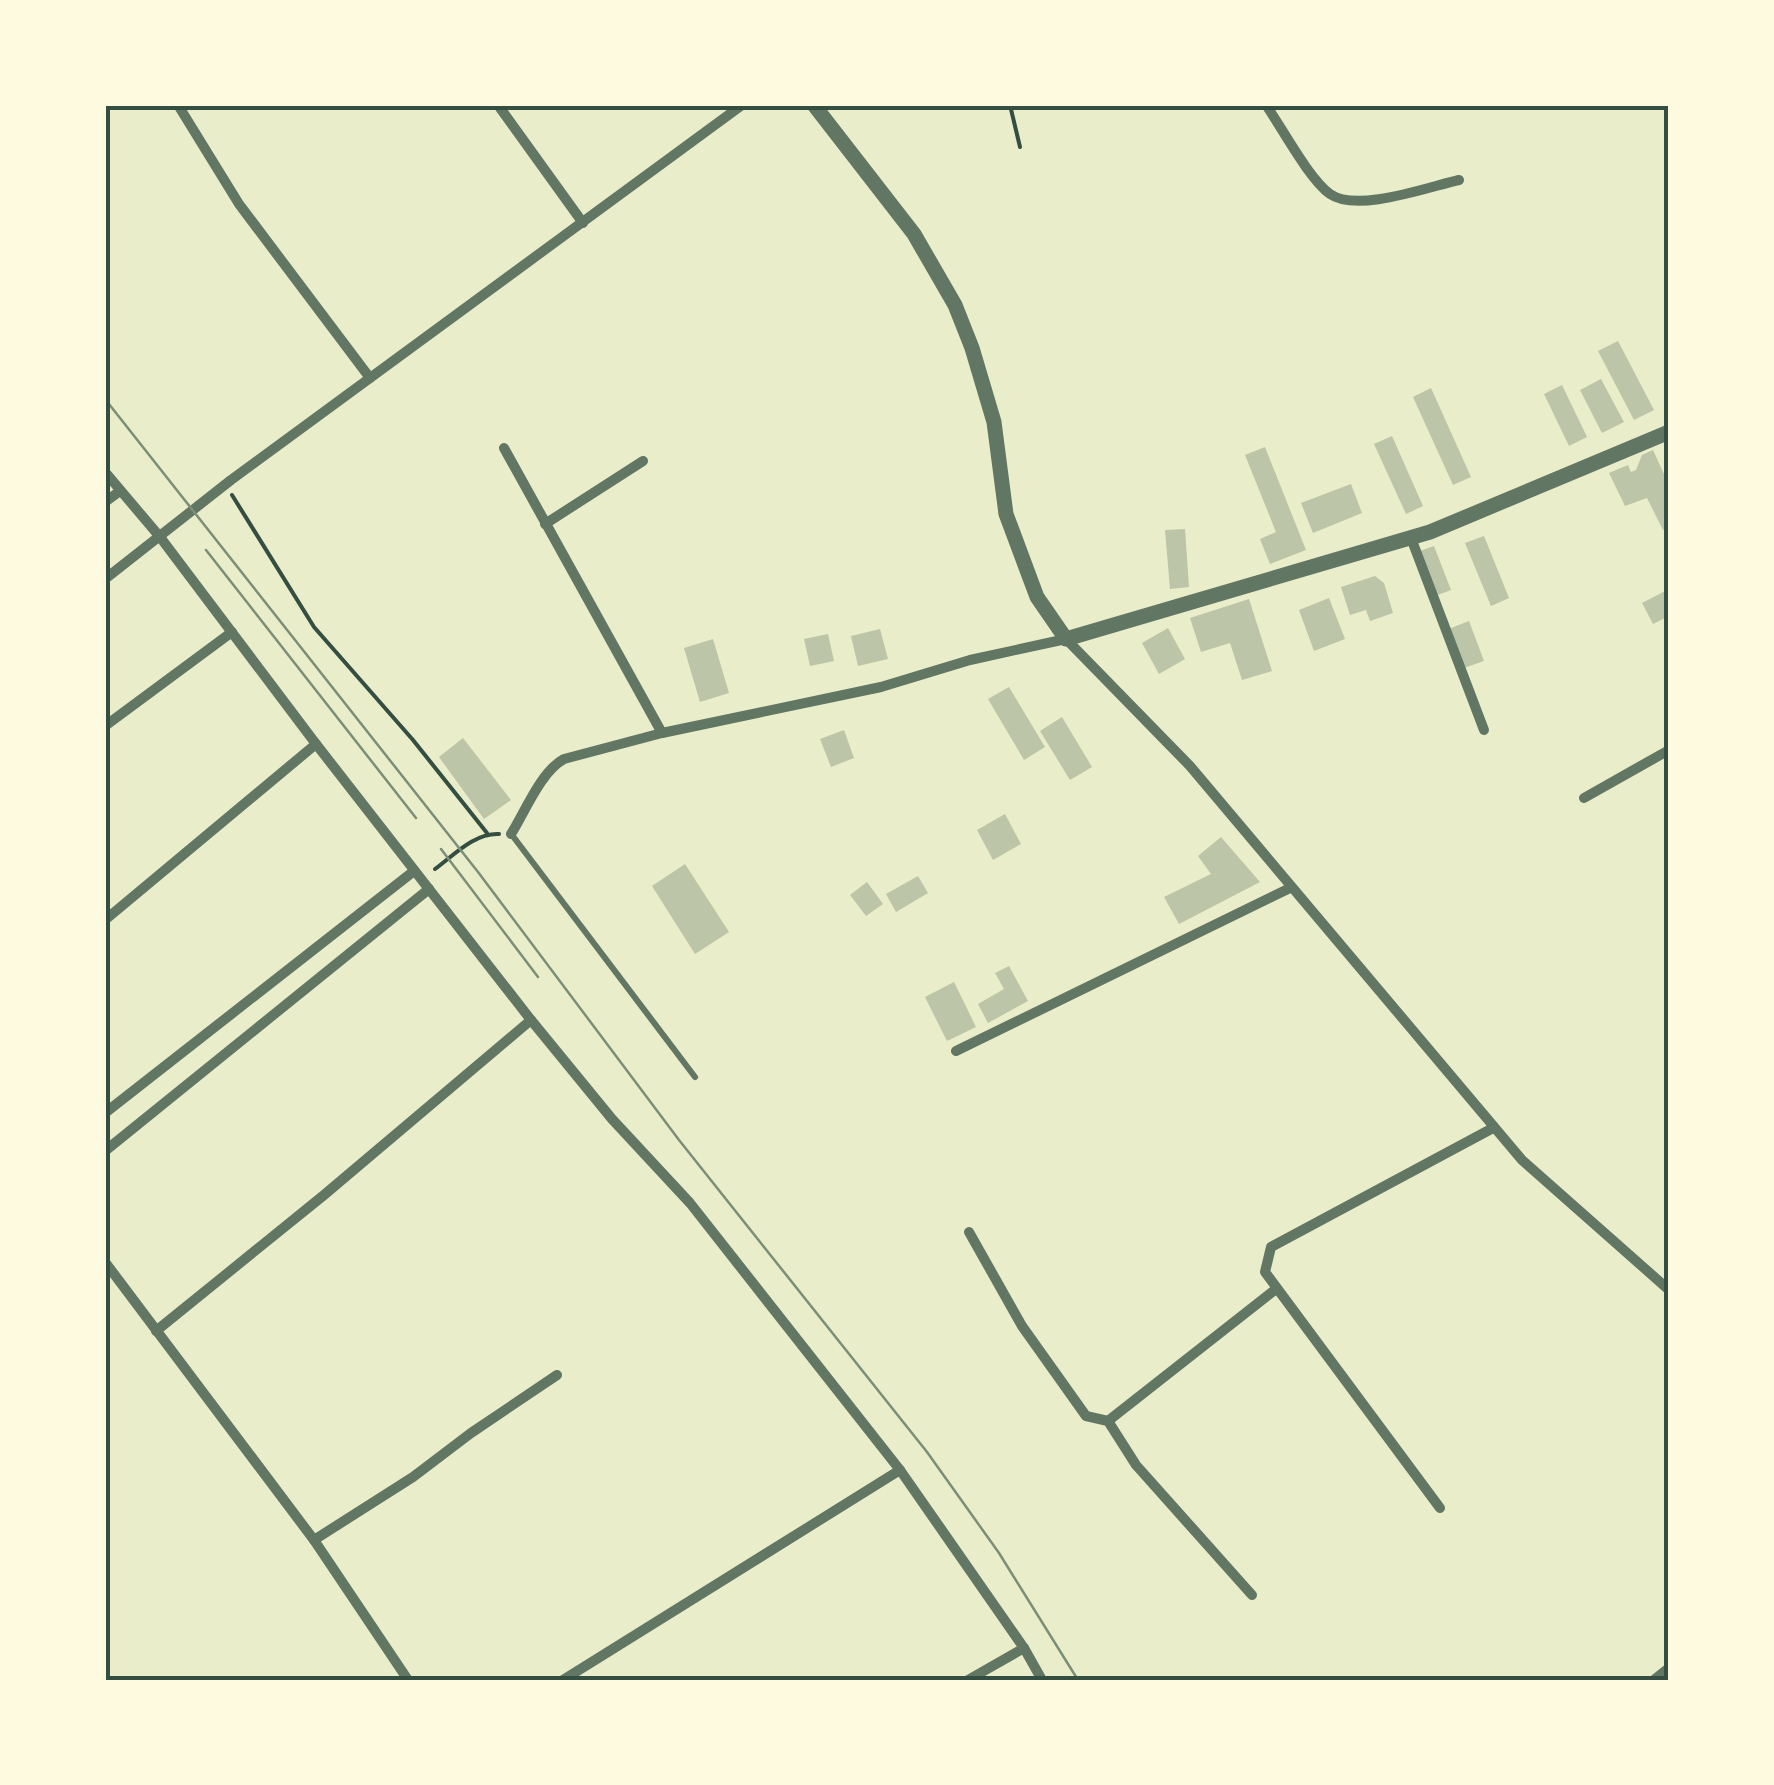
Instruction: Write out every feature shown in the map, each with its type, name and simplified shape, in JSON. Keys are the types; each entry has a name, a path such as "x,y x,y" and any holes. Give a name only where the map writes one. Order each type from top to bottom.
{"street":[{"path":"178,105 239,204 370,378"},
{"path":"498,105 583,222"},
{"path":"105,579 224,486 742,105"},
{"path":"814,105 914,234 955,305 994,422 1006,514 1037,597 1066,638 1190,766 1522,1160 1669,1290"},
{"path":"1266,105 1320,184 1339,199 1360,202 1460,180"},
{"path":"511,834 554,764 662,733 881,687 1410,538 1669,432"},
{"path":"504,448 662,733"},
{"path":"546,524 643,461"},
{"path":"105,472 160,537 532,1020 612,1120 690,1203 900,1470 1024,1648 1042,1680"},
{"path":"105,502 120,492"},
{"path":"1410,538 1484,730"},
{"path":"105,726 232,632"},
{"path":"105,920 316,744"},
{"path":"1584,798 1669,750"},
{"path":"105,1113 414,870"},
{"path":"956,1051 1290,888"},
{"path":"105,1151 428,889"},
{"path":"156,1331 532,1020"},
{"path":"1440,1508 1265,1272 1271,1247 1494,1128"},
{"path":"969,1232 1022,1326 1086,1416 1108,1421 1136,1465 1252,1595"},
{"path":"105,1262 314,1540 408,1680"},
{"path":"1108,1421 1276,1290"},
{"path":"314,1540 413,1477 557,1376"},
{"path":"563,1680 900,1470"},
{"path":"968,1680 1024,1648"},
{"path":"1654,1680 1669,1668"}],"lane":[{"path":"511,834 695,1076"}],"path":[{"path":"1010,105 1020,146"},
{"path":"224,486 242,507 314,627 488,833"},
{"path":"435,869 488,833 511,834"}],"building":[{"path":"1618,341 1654,410 1634,420 1598,351"},
{"path":"1601,379 1624,422 1602,433 1580,390"},
{"path":"1562,385 1587,437 1569,446 1544,394"},
{"path":"1431,388 1471,477 1453,485 1413,397"},
{"path":"1392,436 1423,506 1406,514 1374,444"},
{"path":"1265,447 1306,550 1270,564 1260,539 1276,532 1245,455"},
{"path":"1653,450 1669,485 1669,527 1663,530 1647,498 1625,506 1609,473 1628,465 1631,472 1636,470 1642,455"},
{"path":"1351,484 1362,513 1313,533 1301,503"},
{"path":"1185,529 1189,587 1170,589 1165,530"},
{"path":"1484,536 1509,598 1491,606 1465,543"},
{"path":"1434,546 1451,590 1435,596 1417,552"},
{"path":"1375,576 1384,583 1393,613 1370,621 1366,610 1350,615 1341,587"},
{"path":"1669,589 1669,616 1653,624 1642,603"},
{"path":"1329,598 1345,639 1314,651 1299,610"},
{"path":"1249,599 1272,671 1242,680 1230,643 1201,652 1190,618"},
{"path":"1469,621 1484,661 1461,669 1446,630"},
{"path":"1168,628 1185,659 1159,674 1142,643"},
{"path":"880,629 888,659 858,666 851,636"},
{"path":"828,634 834,661 810,666 804,639"},
{"path":"713,639 729,693 700,702 684,648"},
{"path":"1009,687 1045,747 1024,760 988,699"},
{"path":"1062,717 1092,767 1070,780 1040,731"},
{"path":"844,730 854,758 831,767 820,739"},
{"path":"463,738 511,800 484,819 439,757"},
{"path":"1005,814 1021,844 993,860 977,830"},
{"path":"1221,837 1260,882 1179,924 1164,897 1211,874 1198,856"},
{"path":"685,864 729,932 695,954 652,886"},
{"path":"918,876 928,893 896,912 886,894"},
{"path":"867,882 883,904 866,916 850,895"},
{"path":"1009,966 1028,1001 988,1023 978,1004 1004,989 995,973"},
{"path":"954,982 976,1027 947,1041 925,997"}],"tram line":[{"path":"105,399 478,872 679,1140 927,1452 999,1553 1078,1680"},
{"path":"206,550 416,818"},
{"path":"441,849 538,977"}]}
